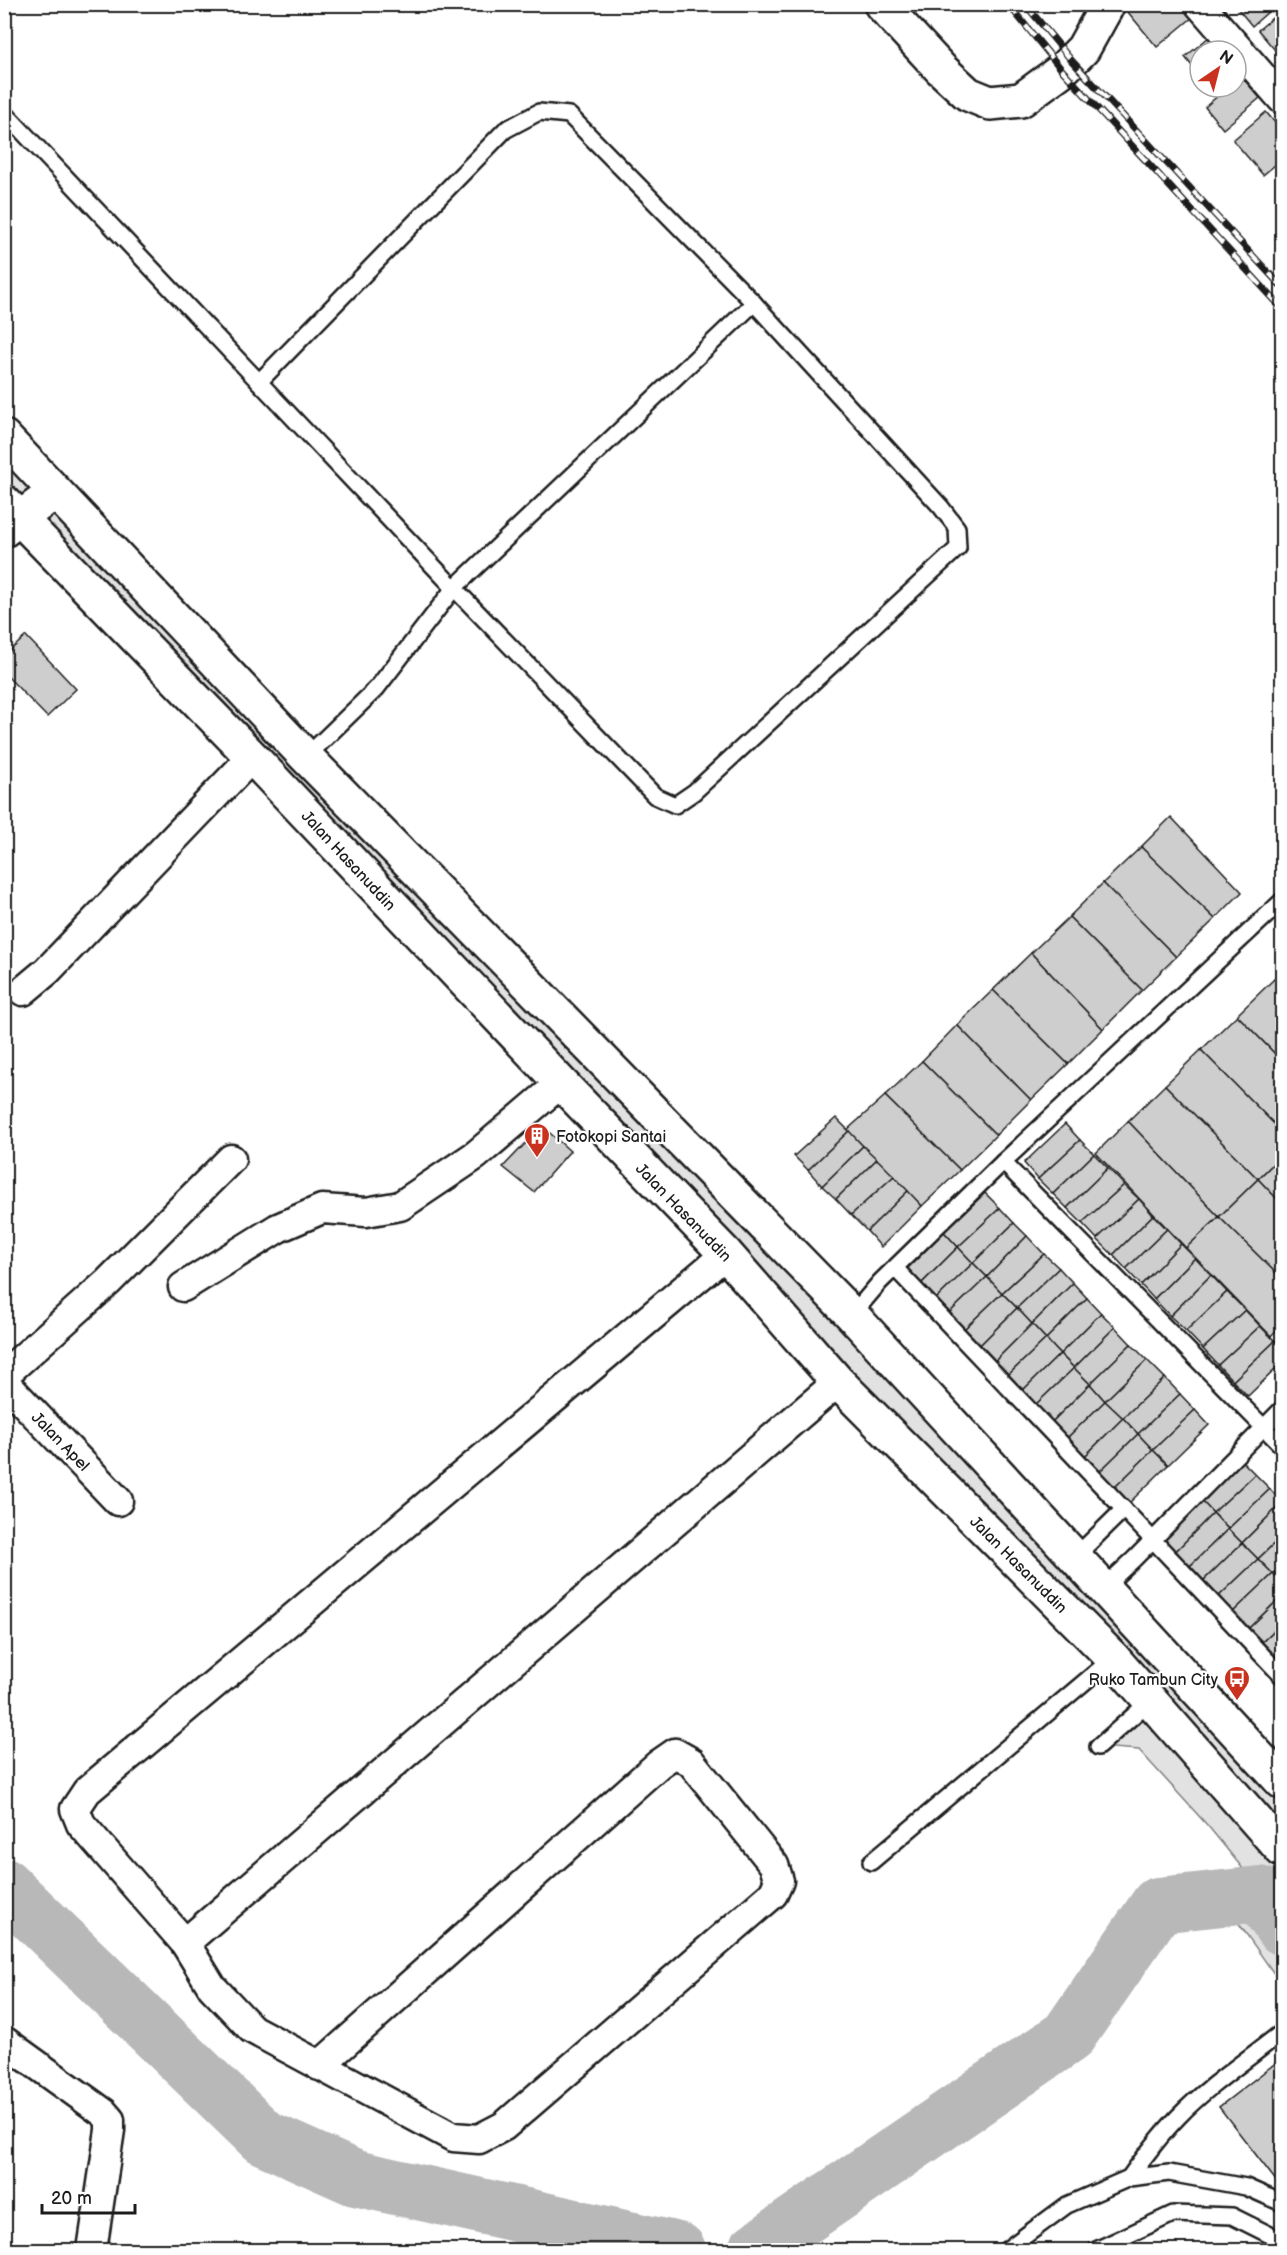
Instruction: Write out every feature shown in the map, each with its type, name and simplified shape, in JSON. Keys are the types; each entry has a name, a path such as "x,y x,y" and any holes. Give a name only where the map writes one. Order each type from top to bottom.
{"main road":[{"path":"880,4 941,69 968,94 990,104 1021,100 1062,70 1083,49 1108,4"},
{"path":"4,437 306,757 852,1315 1282,1782"},
{"path":"10,517 55,492"},
{"name":"Jalan Hasanuddin","path":"10,517 252,757 726,1254 827,1392 1113,1658 1282,1850"}],"street":[{"path":"1199,4 1282,99"},
{"path":"23,992 47,971 252,757"},
{"path":"183,1287 278,1228 322,1209 366,1212 400,1206 476,1155 561,1083"},
{"path":"4,1375 108,1282 231,1159"},
{"path":"319,2066 659,1764 675,1753 691,1762 774,1865 780,1881 773,1894 504,2126 479,2139 453,2137 319,2066 252,2029 212,1987 186,1943 81,1824 75,1809 87,1791 726,1254"},
{"name":"Jalan Apel","path":"4,1382 118,1501"},
{"path":"186,1943 827,1392"},
{"path":"4,2041 104,2113 110,2120 92,2250"}],"lane":[{"path":"4,112 453,588 655,796 675,805 694,792 958,549 957,528 942,507 754,303 569,116 539,112 504,130 259,382"},
{"path":"306,757 377,688 453,588 754,303"},
{"path":"852,1315 880,1282 1003,1162 1282,901"},
{"path":"1003,1162 1282,1446"},
{"path":"895,1268 1282,1676"},
{"path":"1103,1588 1154,1540 1282,1409"},
{"path":"1075,1557 1125,1509"},
{"path":"871,1862 1113,1658"},
{"path":"1098,1748 1151,1700"},
{"path":"1128,2178 1159,2137 1179,2116 1282,2032"},
{"path":"1006,2250 1067,2205 1128,2178 1169,2173 1246,2187 1282,2203"},
{"path":"1096,2250 1173,2214 1232,2216 1282,2241"}],"shaded area":[{"path":"4,438 34,496 5,499"},
{"path":"51,507 1282,1782 1282,1985 1221,1898 1244,1870 1208,1826 1139,1750 1098,1747 1151,1700 38,516"}],"building":[{"path":"1134,4 1182,4 1193,17 1157,47 1127,11"},
{"path":"1234,4 1277,4 1252,26"},
{"path":"1282,10 1282,54 1280,56 1258,30"},
{"path":"1282,62 1282,78 1275,69"},
{"path":"1248,84 1260,98 1223,129 1205,107 1214,99 1248,99"},
{"path":"1266,112 1282,131 1282,159 1263,175 1233,140"},
{"path":"26,636 76,689 47,717 4,673 4,656"},
{"path":"1171,817 1242,892 1215,919 1141,847"},
{"path":"1141,847 1215,919 1176,957 1103,883"},
{"path":"1103,883 1176,957 1142,990 1069,917"},
{"path":"1069,917 1142,990 1103,1029 1031,953"},
{"path":"1031,953 1103,1029 1068,1064 993,990"},
{"path":"1282,970 1282,988 1274,979"},
{"path":"1274,979 1282,988 1282,1061 1237,1015"},
{"path":"993,990 1068,1064 1031,1100 957,1025"},
{"path":"1237,1015 1282,1061 1282,1132 1201,1050"},
{"path":"957,1025 1031,1100 996,1135 922,1061"},
{"path":"1201,1050 1282,1132 1282,1155 1258,1179 1165,1085"},
{"path":"922,1061 996,1135 960,1170 885,1096"},
{"path":"1165,1085 1258,1179 1219,1217 1128,1121"},
{"path":"885,1096 960,1170 922,1206 847,1130"},
{"path":"836,1118 849,1131 808,1170 794,1156"},
{"path":"1128,1121 1219,1217 1186,1248 1096,1153"},
{"path":"1065,1124 1080,1140 1038,1179 1024,1163"},
{"name":"Fotokopi Santai","path":"542,1126 570,1151 534,1192 503,1167"},
{"path":"849,1131 863,1146 822,1186 808,1170"},
{"path":"1080,1140 1094,1154 1053,1194 1038,1179"},
{"path":"863,1146 877,1159 836,1199 822,1186"},
{"path":"1094,1154 1108,1168 1067,1208 1053,1194"},
{"path":"1282,1155 1282,1204 1258,1179"},
{"path":"877,1159 894,1176 851,1215 836,1199"},
{"path":"1108,1168 1124,1185 1082,1223 1067,1208"},
{"path":"894,1176 908,1191 867,1231 851,1215"},
{"path":"1258,1179 1282,1204 1282,1279 1219,1217"},
{"path":"1124,1185 1139,1199 1097,1239 1082,1223"},
{"path":"908,1191 922,1206 881,1247 867,1231"},
{"path":"985,1193 1000,1208 958,1247 944,1232"},
{"path":"1139,1199 1153,1215 1113,1255 1097,1239"},
{"path":"1000,1208 1014,1223 973,1263 958,1247"},
{"path":"1153,1215 1167,1229 1126,1269 1113,1255"},
{"path":"1219,1217 1282,1279 1282,1324 1271,1336 1186,1248"},
{"path":"1014,1223 1027,1236 987,1277 973,1263"},
{"path":"1167,1229 1181,1244 1141,1285 1126,1269"},
{"path":"944,1232 958,1247 917,1288 903,1273"},
{"path":"1027,1236 1044,1254 1002,1293 987,1277"},
{"path":"1181,1244 1195,1258 1154,1299 1141,1285"},
{"path":"958,1247 973,1263 932,1303 917,1288"},
{"path":"1044,1254 1059,1268 1017,1308 1002,1293"},
{"path":"1195,1258 1211,1275 1170,1316 1154,1299"},
{"path":"973,1263 987,1277 945,1317 932,1303"},
{"path":"1059,1268 1073,1283 1032,1324 1017,1308"},
{"path":"1211,1275 1227,1292 1186,1331 1170,1316"},
{"path":"987,1277 1002,1293 960,1333 945,1317"},
{"path":"1073,1283 1087,1298 1046,1339 1032,1324"},
{"path":"1227,1292 1245,1310 1203,1349 1186,1331"},
{"path":"1002,1293 1017,1308 976,1349 960,1333"},
{"path":"1087,1298 1101,1313 1060,1354 1046,1339"},
{"path":"1017,1308 1032,1324 991,1365 976,1349"},
{"path":"1245,1310 1260,1326 1218,1365 1203,1349"},
{"path":"1101,1313 1115,1327 1074,1368 1060,1354"},
{"path":"1032,1324 1046,1339 1005,1378 991,1365"},
{"path":"1260,1326 1275,1341 1233,1381 1218,1365"},
{"path":"1115,1327 1131,1344 1090,1384 1074,1368"},
{"path":"1046,1339 1060,1354 1019,1394 1005,1378"},
{"path":"1275,1341 1282,1349 1282,1363 1248,1396 1233,1381"},
{"path":"1131,1344 1147,1360 1105,1401 1090,1384"},
{"path":"1060,1354 1074,1368 1032,1408 1019,1394"},
{"path":"1147,1360 1165,1378 1123,1418 1105,1401"},
{"path":"1074,1368 1090,1384 1049,1425 1032,1408"},
{"path":"1165,1378 1180,1394 1138,1434 1123,1418"},
{"path":"1090,1384 1105,1401 1064,1441 1049,1425"},
{"path":"1180,1394 1195,1410 1153,1450 1138,1434"},
{"path":"1105,1401 1123,1418 1082,1459 1064,1441"},
{"path":"1195,1410 1209,1425 1168,1465 1153,1450"},
{"path":"1123,1418 1138,1434 1097,1474 1082,1459"},
{"path":"1138,1434 1153,1450 1112,1490 1097,1474"},
{"path":"1153,1450 1168,1465 1126,1506 1112,1490"},
{"path":"1240,1459 1255,1474 1213,1513 1199,1498"},
{"path":"1255,1474 1270,1489 1228,1529 1213,1513"},
{"path":"1270,1489 1282,1503 1242,1543 1228,1529"},
{"path":"1199,1498 1213,1513 1173,1554 1158,1539"},
{"path":"1282,1503 1282,1536 1258,1559 1242,1543"},
{"path":"1213,1513 1228,1529 1187,1569 1173,1554"},
{"path":"1228,1529 1242,1543 1201,1583 1187,1569"},
{"path":"1282,1536 1282,1565 1273,1574 1258,1559"},
{"path":"1242,1543 1258,1559 1216,1599 1201,1583"},
{"path":"1258,1559 1273,1574 1231,1614 1216,1599"},
{"path":"1282,1565 1282,1584 1273,1574"},
{"path":"1273,1574 1282,1584 1282,1596 1246,1631 1231,1614"},
{"path":"1282,1596 1282,1623 1260,1644 1246,1631"},
{"path":"1282,1623 1282,1652 1274,1660 1260,1644"},
{"path":"1282,1652 1282,1669 1274,1660"},
{"path":"1282,2058 1282,2177 1277,2182 1219,2107"}],"waterway":[{"path":"4,1886 263,2137 355,2178 678,2250"},
{"path":"756,2250 1068,2036 1158,1905 1260,1894 1282,1927"}],"railway":[{"path":"1008,4 1062,70 1282,308"},
{"path":"1025,4 1072,61 1282,287"}],"place":[{"name":"Fotokopi Santai","path":"537,1159"},
{"name":"Ruko Tambun City","path":"1237,1702"}]}
